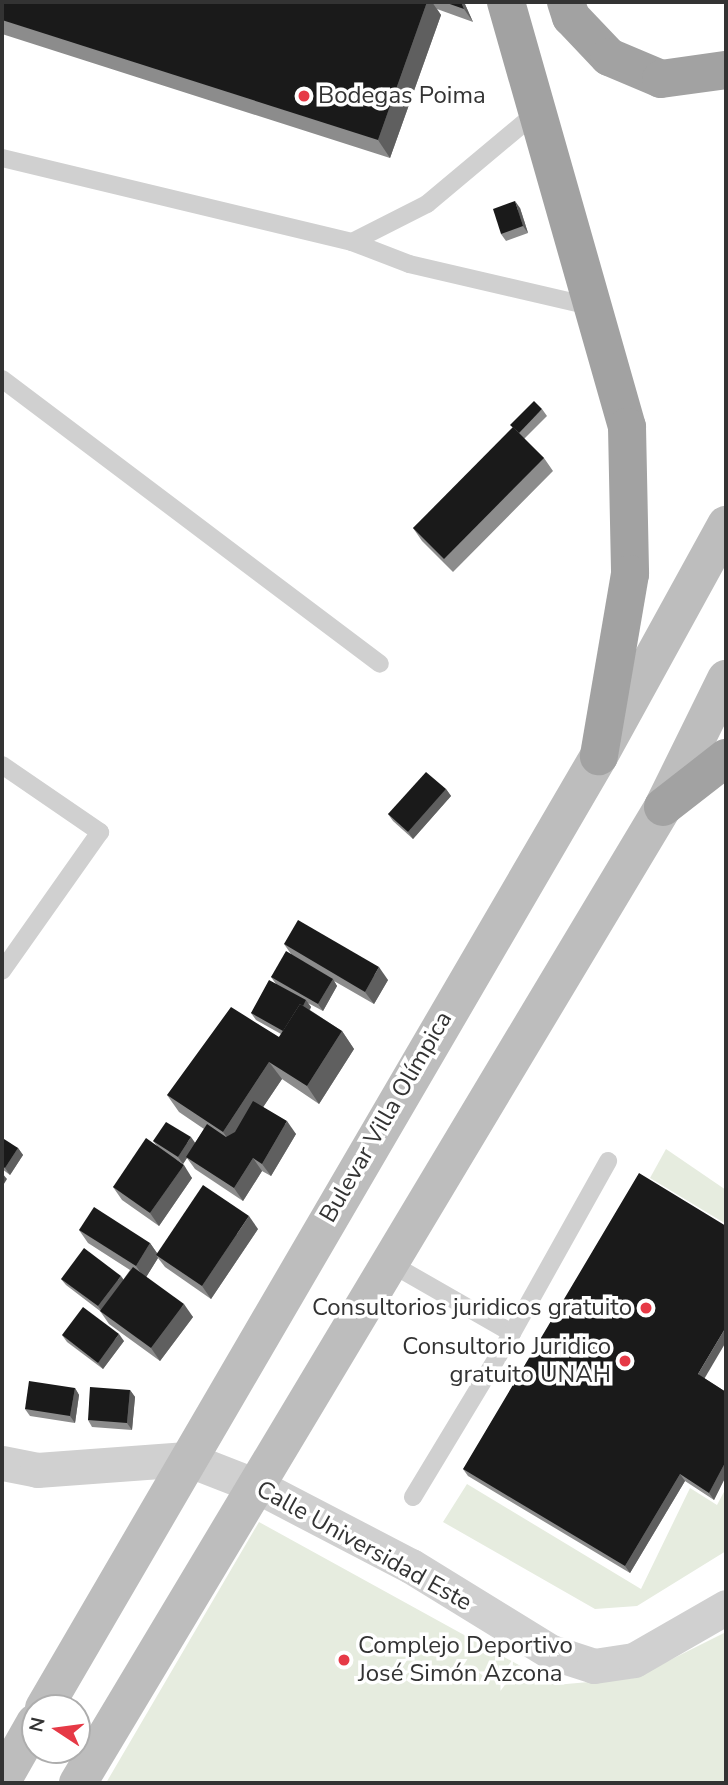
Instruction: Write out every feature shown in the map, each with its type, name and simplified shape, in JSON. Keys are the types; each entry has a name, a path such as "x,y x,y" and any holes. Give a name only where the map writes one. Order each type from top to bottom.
{"highway":[{"path":"506,2 540,110 596,308 626,427 630,574 599,756"},
{"path":"566,2 571,17 609,57 661,79 726,71"},
{"path":"663,807 726,758"}],"main road":[{"name":"Bulevar Villa Olímpica","path":"52,1694 599,756 726,525"},
{"path":"78,1783 259,1487 388,1262 663,807 726,679"},
{"path":"2,1781 21,1748"}],"street":[{"path":"2,1463 37,1470 187,1459"},
{"name":"Calle Universidad Este","path":"187,1459 259,1487 411,1566 551,1653 594,1667 634,1660 726,1607"}],"lane":[{"path":"352,242 427,204 540,110"},
{"path":"2,158 352,242 410,264 596,308"},
{"path":"2,379 380,664"},
{"path":"2,765 100,832 2,971"},
{"path":"413,1497 512,1333 608,1161"},
{"path":"388,1262 512,1333"}],"shaded area":[{"path":"666,1149 726,1190 726,1224 650,1178"},
{"path":"467,1484 641,1589 690,1488 717,1505 726,1488 726,1551 637,1606 595,1609 443,1522"},
{"name":"Complejo Deportivo José Simón Azcona","path":"259,1522 555,1685 634,1678 726,1632 726,1783 106,1783"}],"building":[{"name":"Bodegas Poima","path":"2,2 427,2 378,140 2,20"},
{"path":"444,2 461,2 464,9"},
{"path":"515,201 523,226 501,234 493,209"},
{"path":"534,401 542,409 519,433 510,425"},
{"path":"513,427 544,458 444,559 413,528"},
{"path":"426,772 446,789 408,832 388,814"},
{"path":"298,920 379,967 365,992 284,944"},
{"path":"286,951 333,979 318,1004 271,977"},
{"path":"269,980 306,1000 303,1006 300,1004 283,1031 251,1013"},
{"path":"300,1004 342,1031 307,1086 269,1062 223,1132 167,1095 231,1007 279,1037"},
{"path":"253,1101 287,1121 262,1164 253,1158 234,1188 186,1157 207,1124 226,1137 235,1132"},
{"path":"166,1122 191,1137 178,1157 153,1141"},
{"path":"146,1138 184,1165 150,1213 113,1187"},
{"path":"4,1139 18,1148 5,1168 2,1166"},
{"name":"Consultorio Juridico gratuito UNAH","path":"639,1173 726,1226 726,1327 698,1374 726,1392 726,1461 709,1493 680,1474 625,1566 463,1469"},
{"path":"203,1185 249,1216 202,1286 156,1255"},
{"path":"94,1207 150,1243 136,1266 79,1230"},
{"path":"84,1248 121,1276 98,1306 61,1279"},
{"path":"133,1267 184,1304 151,1348 100,1311"},
{"path":"83,1307 119,1334 98,1363 62,1335"},
{"path":"29,1381 75,1388 70,1416 25,1409"},
{"path":"90,1387 130,1390 127,1423 88,1420"}],"place":[{"name":"Bodegas Poima","path":"304,96"},
{"name":"Consultorios juridicos gratuito","path":"646,1308"},
{"name":"Consultorio Juridico gratuito UNAH","path":"625,1361"},
{"name":"Complejo Deportivo José Simón Azcona","path":"344,1660"}]}
